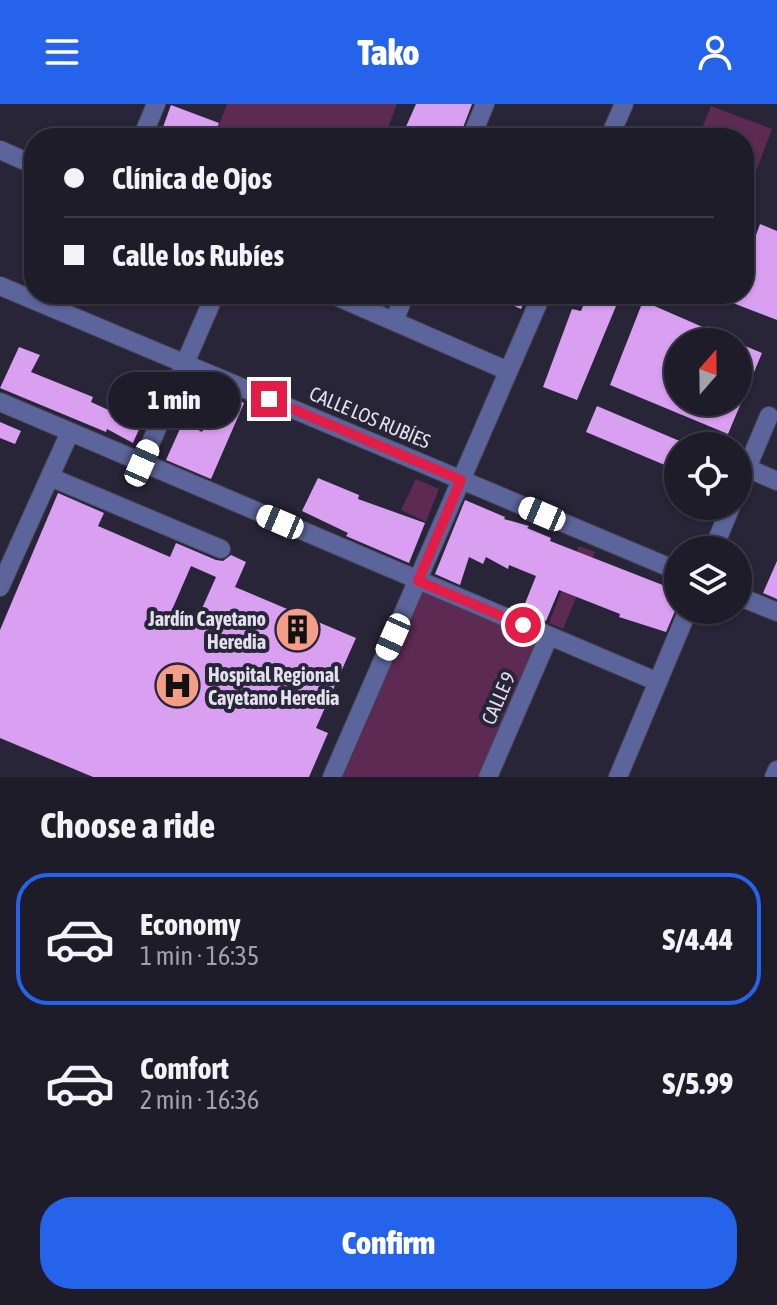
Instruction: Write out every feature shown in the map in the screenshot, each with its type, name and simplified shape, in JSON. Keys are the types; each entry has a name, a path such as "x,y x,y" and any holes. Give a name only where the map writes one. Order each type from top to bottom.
{"street":[{"path":"146,128 156,104"},
{"path":"475,128 484,104"},
{"path":"613,128 624,104"},
{"path":"0,150 24,161"},
{"name":"CALLE LOS RUBÍES","path":"0,286 24,296"},
{"name":"CALLE LOS RUBÍES","path":"43,304 664,565"},
{"path":"142,463 211,304"},
{"path":"354,304 508,371"},
{"path":"394,321 401,304"},
{"path":"332,777 538,304"},
{"path":"0,402 658,682"},
{"path":"752,456 769,416"},
{"path":"0,587 70,432"},
{"path":"752,470 777,481"},
{"path":"50,477 221,549"},
{"path":"752,602 777,612"},
{"path":"618,777 682,624"},
{"name":"CALLE 9","path":"488,777 549,636"},
{"path":"774,777 777,770"}],"shaded area":[{"path":"227,104 397,104 388,128 218,128"},
{"path":"711,106 772,129 754,177 754,128 702,128"},
{"path":"192,386 215,397 203,427 179,416"},
{"path":"416,479 439,489 426,522 401,510"},
{"path":"579,546 595,552 563,629 549,623"},
{"path":"425,587 540,642 478,777 343,777"}],"building":[{"path":"416,104 472,104 463,128 405,128"},
{"path":"171,105 219,123 217,128 163,127"},
{"path":"760,224 777,231 777,320 735,304 754,304 754,240"},
{"path":"584,304 617,304 577,400 543,387 572,309 581,311"},
{"path":"642,304 650,304 705,328 664,328 664,407 610,385"},
{"path":"19,347 40,355 31,372 93,397 91,402 117,414 123,402 147,411 133,443 107,429 106,432 0,388"},
{"path":"752,349 762,353 752,377"},
{"path":"221,392 244,403 211,479 166,460 183,422 202,432"},
{"path":"597,406 664,434 664,465 586,432"},
{"path":"685,416 736,416 729,432"},
{"path":"0,422 21,431 15,444 0,438"},
{"path":"318,478 359,495 358,499 425,523 409,563 346,536 348,533 302,511"},
{"name":"Hospital Regional Cayetano Heredia","path":"58,493 104,513 98,526 170,557 176,543 216,560 223,561 231,555 246,562 235,587 356,638 316,728 328,733 309,777 93,777 0,738 0,630","holes":["191,566 216,577 196,622 171,612"]},
{"path":"465,500 504,519 529,526 527,528 551,538 550,541 664,586 664,624 669,624 666,632 619,617 620,614 559,590 546,621 522,611 536,576 509,565 508,569 486,557 483,564 469,557 460,585 435,574"},
{"path":"777,561 777,599 763,593"}],"place":[{"name":"Jardín Cayetano Heredia","path":"297,629"},
{"name":"Hospital Regional Cayetano Heredia","path":"177,686"}],"route":[{"path":"269,399 461,480 418,581 523,625"}]}
